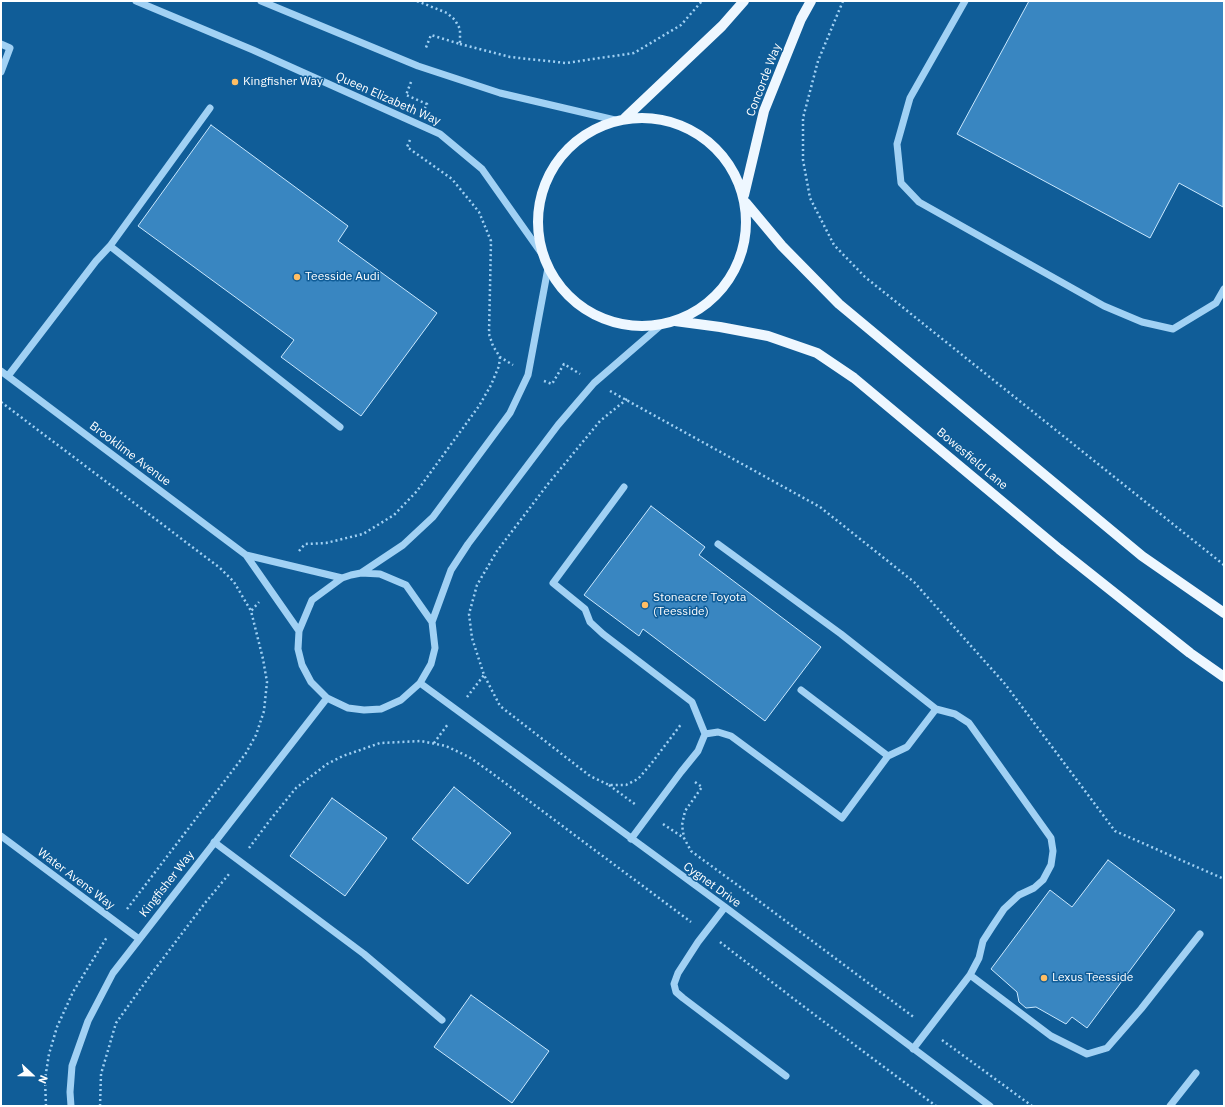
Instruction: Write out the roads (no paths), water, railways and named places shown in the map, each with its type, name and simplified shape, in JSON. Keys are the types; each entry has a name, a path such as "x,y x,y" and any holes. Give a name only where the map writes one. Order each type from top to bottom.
{"main road":[{"path":"744,1 722,26 620,119 578,139 561,155 547,177 538,214 538,234 542,254 548,268 573,301 602,319 633,326 661,325 675,322 700,309 716,296 737,267 747,231 745,198"},
{"name":"Concorde Way","path":"745,198 764,111 801,19 811,1"},
{"path":"620,119 664,118 686,126 710,141 724,156 733,169 745,198 782,246 839,304 1142,556 1224,613"},
{"name":"Bowesfield Lane","path":"675,322 720,327 768,336 817,353 854,378 1059,549 1190,653 1224,677"}],"street":[{"name":"Queen Elizabeth Way","path":"136,1 253,50 440,134 482,168 542,254"},
{"path":"261,1 418,66 500,93 620,119"},
{"path":"965,1 910,98 897,144 901,183 919,202 1104,306 1142,322 1173,329 1216,303 1224,289"},
{"path":"1,44 10,48 1,72"},
{"path":"8,376 96,261 110,246 210,108"},
{"path":"110,246 340,427"},
{"path":"361,573 403,545 433,517 510,413 528,375 548,268"},
{"path":"432,622 406,586 380,574 361,573 342,578 312,600 299,631 298,649 302,666 311,682 327,698 348,708 364,710 381,709 401,700 420,684 431,664 435,648 432,622 450,570 558,425 594,383 661,325"},
{"name":"Brooklime Avenue","path":"1,371 246,555"},
{"path":"624,487 553,583 585,609 590,622 603,634 692,702 705,734 698,752 681,772 631,839"},
{"path":"718,544 841,634 936,709 955,714 969,723 1051,838 1053,851 1051,865 1043,880 1034,888 1020,895 1004,909 983,941 979,958 970,975 914,1050"},
{"path":"246,555 342,578"},
{"path":"246,555 299,631"},
{"name":"Cygnet Drive","path":"420,684 725,907 990,1106"},
{"path":"801,690 888,756"},
{"name":"Kingfisher Way","path":"71,1106 70,1092 72,1066 88,1021 113,973 327,698"},
{"path":"705,734 718,732 731,736 842,818 888,756 907,747 936,709"},
{"name":"Water Avens Way","path":"1,836 138,939"},
{"path":"214,842 364,954 442,1020"},
{"path":"725,907 678,973 674,984 676,992 786,1076"},
{"path":"970,975 1051,1036 1087,1054 1107,1048 1142,1009 1200,934"},
{"path":"1170,1106 1196,1073"}],"place":[{"name":"Kingfisher Way","path":"235,82"},
{"name":"Teesside Audi","path":"297,277"},
{"name":"Stoneacre Toyota (Teesside)","path":"645,605"},
{"name":"Lexus Teesside","path":"1044,978"}]}
